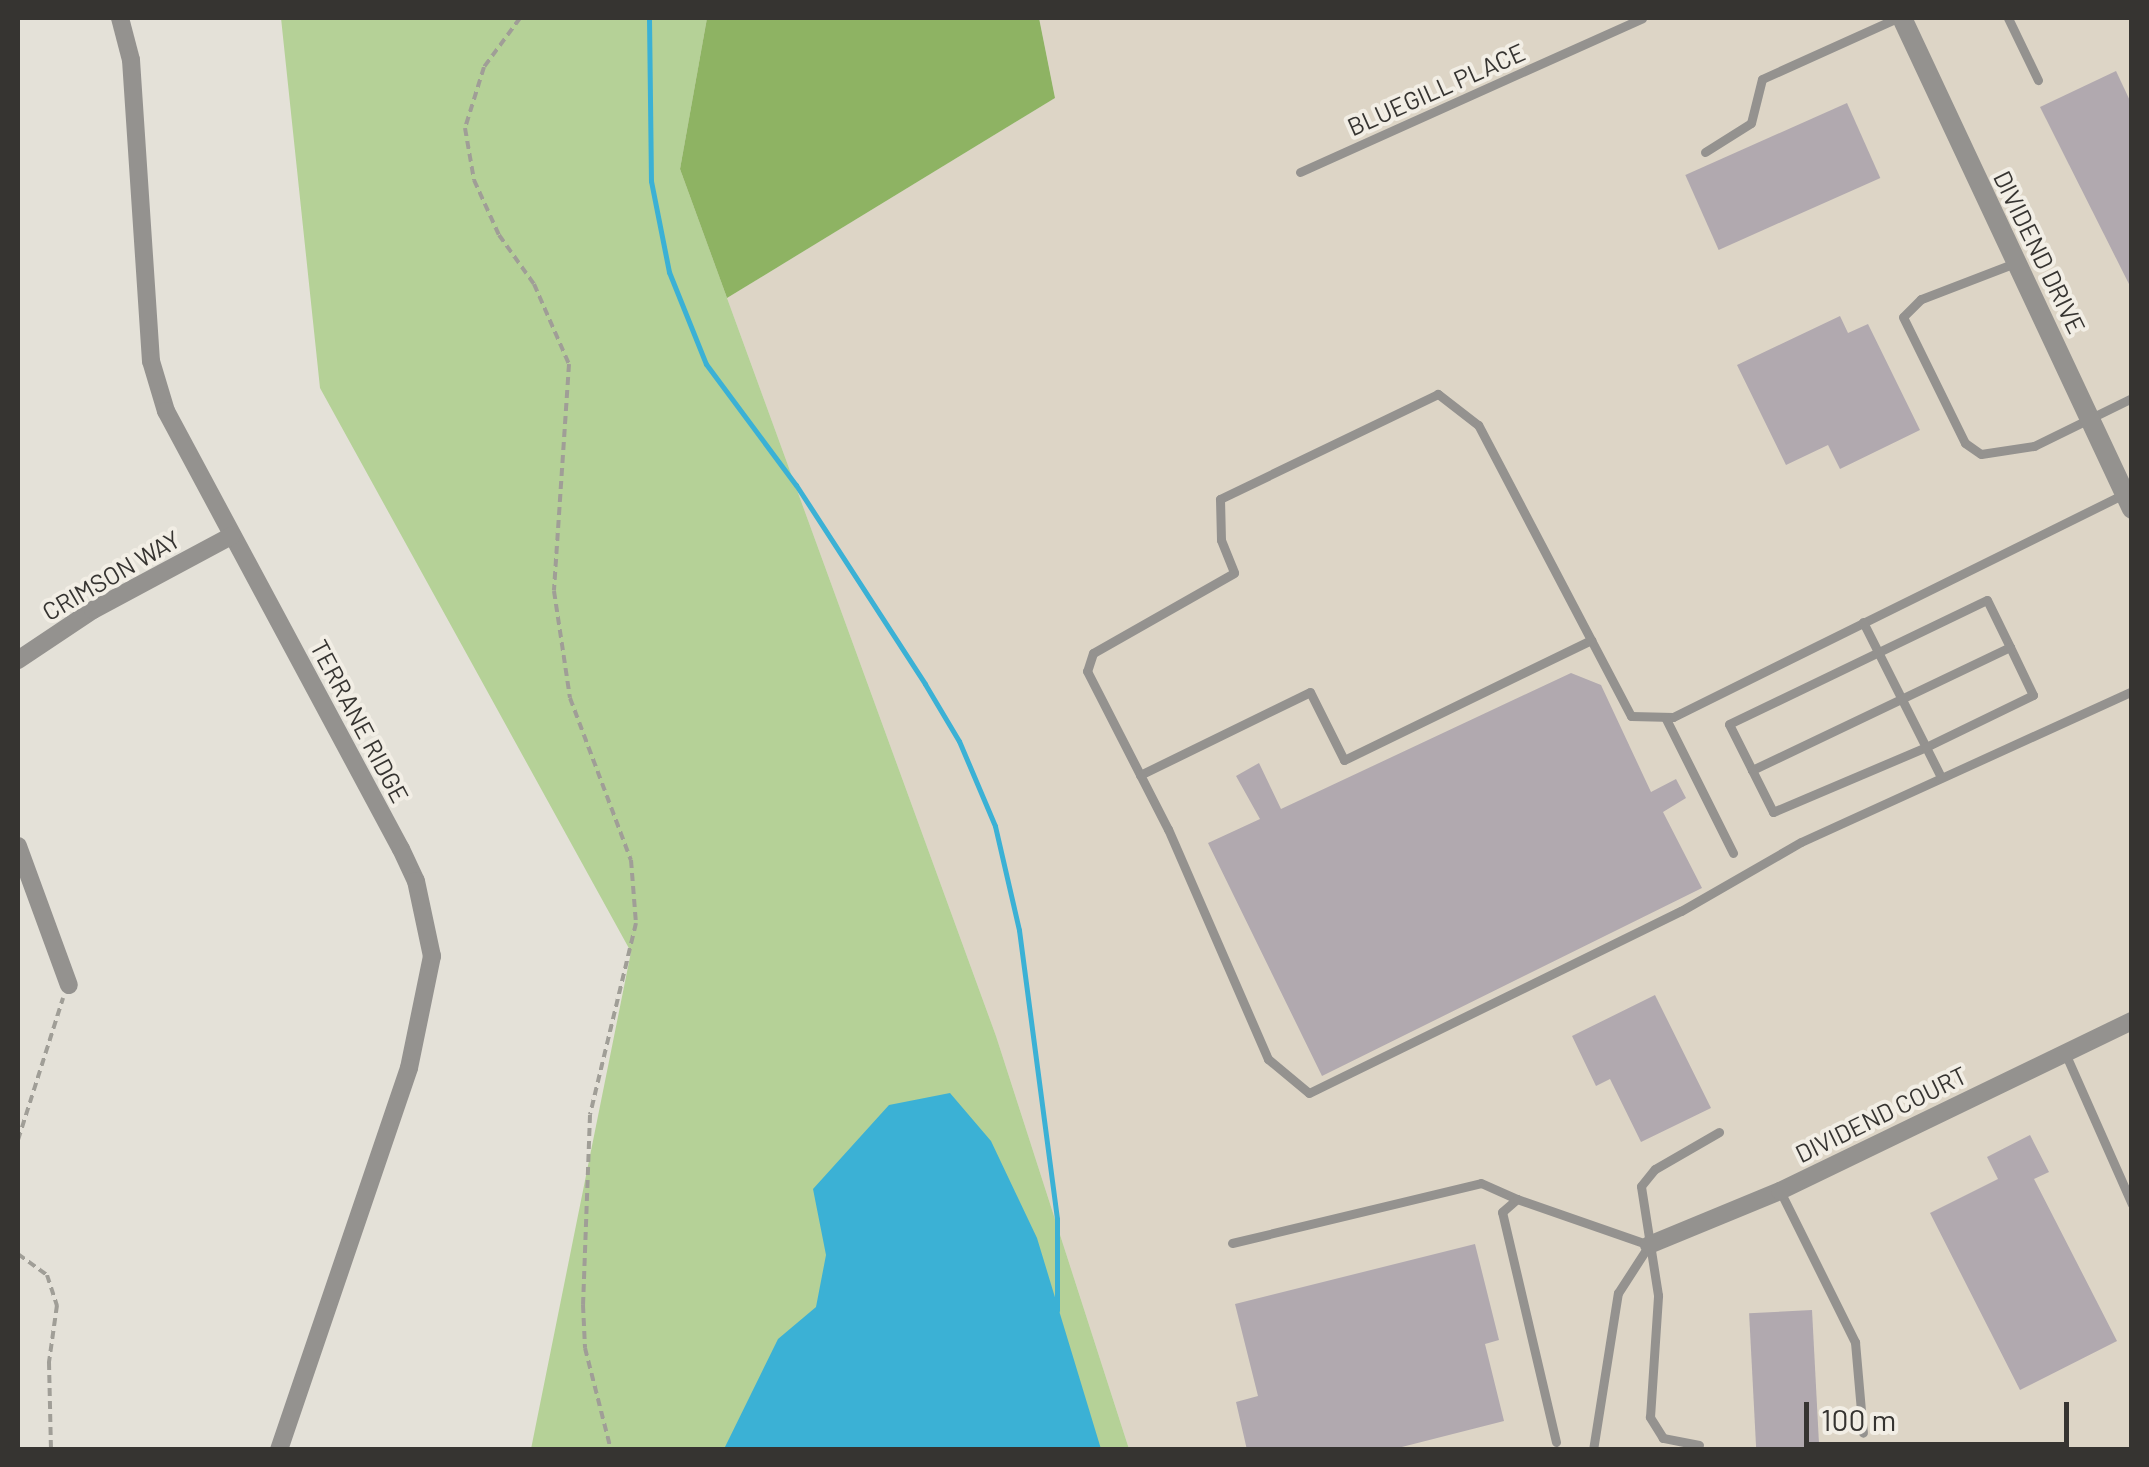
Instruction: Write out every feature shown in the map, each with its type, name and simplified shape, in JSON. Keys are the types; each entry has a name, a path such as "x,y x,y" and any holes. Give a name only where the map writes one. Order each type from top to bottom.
{"street":[{"name":"TERRANE RIDGE","path":"120,18 131,60 151,361 166,411 408,865 432,956 409,1068 279,1450"},
{"name":"DIVIDEND DRIVE","path":"1900,18 2128,502"},
{"name":"CRIMSON WAY","path":"18,660 92,610 231,536"},
{"path":"18,846 69,985"},
{"name":"DIVIDEND COURT","path":"1649,1245 1780,1191 2132,1021"}],"lane":[{"name":"BLUEGILL PLACE","path":"1300,172 1642,18"},
{"path":"1705,152 1752,123 1762,79 1900,18"},
{"path":"2008,18 2038,80"},
{"path":"2018,262 1921,299 1902,317 1957,433 1982,454 2034,446 2132,398"},
{"path":"2128,502 1665,717 1631,716 1478,425 1438,394 1220,499 1221,540 1234,573 1092,653 1087,670 1140,776 1268,1058 1309,1093 1940,778 2132,691"},
{"path":"1987,600 2034,695 1926,747 1773,812 1730,724 1878,652 1987,600"},
{"path":"1863,622 1940,778"},
{"path":"1140,776 1310,692 1344,760 1591,640"},
{"path":"1752,770 2010,647"},
{"path":"1665,717 1733,853"},
{"path":"2065,1053 2132,1204"},
{"path":"1699,1445 1663,1438 1650,1417 1658,1295 1641,1186 1654,1169 1719,1132"},
{"path":"1232,1243 1481,1183 1649,1245"},
{"path":"1780,1191 1855,1342 1863,1433"},
{"path":"1517,1198 1502,1212 1556,1442"},
{"path":"1593,1450 1618,1293 1649,1245"}],"path":[{"path":"520,18 484,67 465,128 474,180 499,234 534,284 569,364 554,591 570,698 631,860 636,923 590,1115 583,1305 586,1348 612,1450"},
{"path":"18,1140 69,985"},
{"path":"18,1254 47,1275 57,1304 49,1362 51,1450"}],"shaded area":[{"path":"1039,18 2131,18 2131,1449 1129,1449 996,1036 727,298 1055,98"}],"green space":[{"path":"281,18 707,18 680,169 996,1036 1129,1449 531,1449 631,952 320,388"},
{"path":"707,18 1039,18 1055,98 727,298 680,169"}],"water":[{"path":"950,1093 991,1141 1037,1238 1101,1449 724,1449 778,1339 816,1307 826,1255 813,1189 889,1105"}],"building":[{"path":"2116,71 2132,105 2132,290 2040,107"},
{"path":"1847,103 1880,178 1719,250 1685,175"},
{"path":"1840,316 1848,333 1868,324 1920,430 1840,469 1828,445 1786,465 1737,365"},
{"path":"1571,673 1601,685 1651,792 1676,779 1686,798 1663,812 1702,888 1322,1076 1208,843 1260,819 1236,776 1259,763 1281,809"},
{"path":"1655,995 1711,1108 1641,1142 1610,1079 1596,1086 1572,1036"},
{"path":"2030,1135 2049,1172 2034,1179 2117,1341 2020,1390 1930,1213 1998,1179 1987,1157"},
{"path":"1475,1244 1499,1340 1485,1344 1504,1421 1390,1450 1247,1450 1236,1402 1258,1396 1235,1304"},
{"path":"1812,1310 1819,1450 1756,1450 1749,1313"}],"waterway":[{"path":"649,18 651,181 669,272 706,364 796,485 925,684 959,741 995,826 1019,930 1057,1219 1057,1310"}]}
